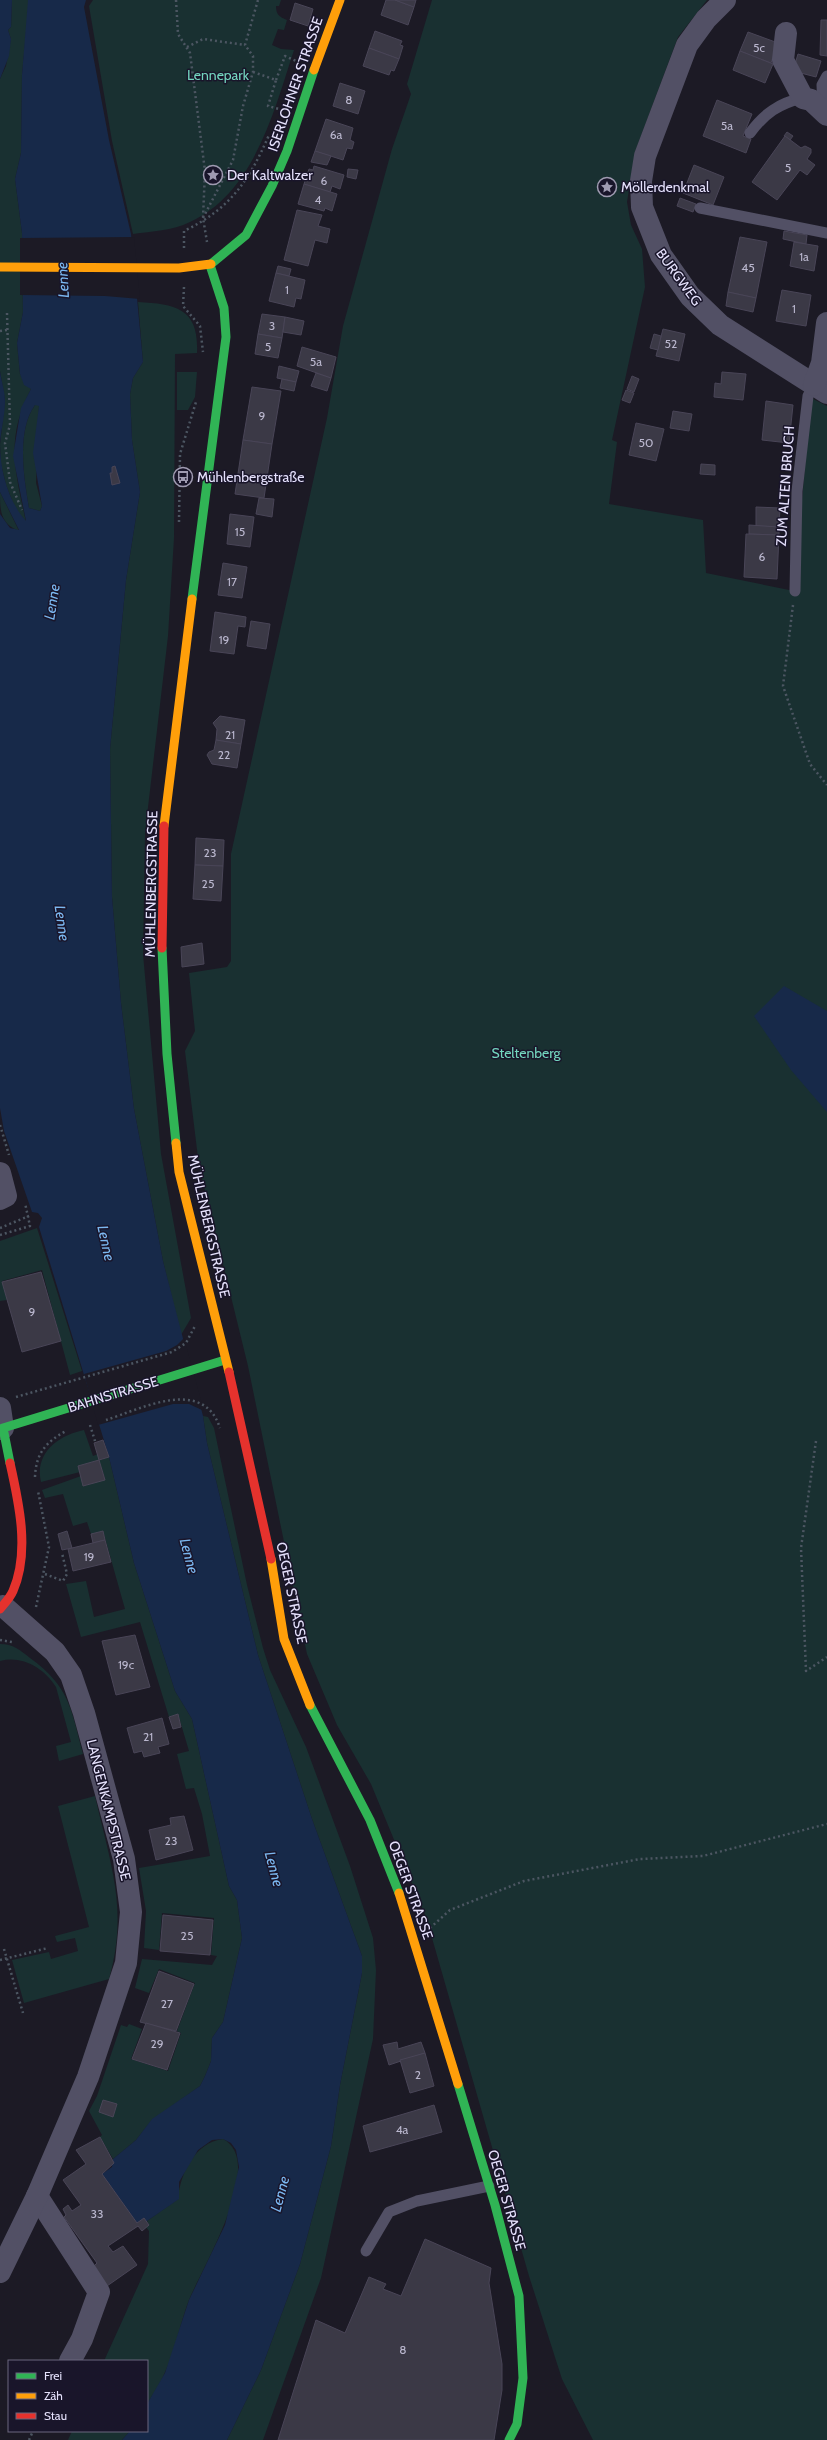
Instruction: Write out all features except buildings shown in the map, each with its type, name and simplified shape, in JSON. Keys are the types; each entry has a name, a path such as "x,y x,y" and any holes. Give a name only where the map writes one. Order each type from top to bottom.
{"street":[{"name":"ISERLOHNER STRASSE","path":"210,265 246,235 272,186 287,151 298,115 340,0"},
{"name":"BURGWEG","path":"725,0 706,19 687,45 645,156 641,181 642,207 661,255 690,296 720,326 823,386"},
{"path":"786,32 782,60 802,98 812,100 825,112"},
{"path":"0,267 182,268 210,265"},
{"name":"MÜHLENBERGSTRASSE","path":"210,265 224,308 226,337 223,372 206,481 164,827 162,946 167,1054 179,1172 225,1360"},
{"path":"823,386 822,363 827,323"},
{"path":"0,1173 6,1196 0,1199"},
{"name":"BAHNSTRASSE","path":"4,1416 89,1402 225,1360"},
{"name":"OEGER STRASSE","path":"225,1360 271,1560 284,1639 311,1707 372,1827 395,1879 416,1942 489,2186 519,2296 523,2378 514,2439"},
{"name":"LANGENKAMPSTRASSE","path":"0,2272 36,2196 88,2077 126,1963 131,1912 122,1852 84,1713 71,1675 55,1652 2,1607 13,1589 20,1564 21,1541 20,1515 4,1416"},
{"path":"36,2196 99,2292 82,2338 71,2360"}],"lane":[{"path":"825,112 822,85 827,76"},
{"path":"750,133 760,119 775,108 802,98"},
{"path":"700,208 827,233"},
{"name":"ZUM ALTEN BRUCH","path":"795,591 797,491 808,396 823,386"},
{"path":"366,2251 389,2212 417,2201 489,2186"}],"path":[{"path":"176,0 178,34 190,53 205,171 203,218 233,160 243,106 252,72 254,56 245,45 203,38 187,47"},
{"path":"245,45 258,0"},
{"path":"294,68 300,54"},
{"path":"280,109 268,106 276,80 285,56 297,61"},
{"path":"252,72 276,80"},
{"path":"277,116 282,102"},
{"path":"182,268 184,231 204,222 240,191 271,130"},
{"path":"7,313 10,425 5,443 10,482 22,510"},
{"path":"0,331 7,330"},
{"path":"795,591 783,686 810,764 827,785"},
{"path":"0,1228 29,1216"},
{"path":"4,1416 82,1379 178,1349 186,1343 197,1321"},
{"path":"101,1421 180,1398 200,1403 207,1407 216,1418"},
{"path":"90,1425 95,1441"},
{"path":"816,1441 802,1548 806,1671 827,1657"},
{"path":"45,1574 62,1581 67,1574 62,1553"},
{"path":"416,1942 450,1910 524,1882 640,1859 703,1856 827,1824"},
{"path":"0,1960 48,1948"},
{"path":"4,1949 23,2013"}],"green space":[{"path":"12,0 28,0 22,75 21,153 15,179 22,233 23,312 17,343 20,374 31,389 23,407 15,439 18,487 26,522 16,510 6,485 1,464 0,445 5,400 0,371 0,79 6,66 11,39 8,30 11,27"},
{"name":"Lennepark","path":"93,0 281,0 279,6 276,6 277,13 287,20 284,30 278,29 272,45 281,49 294,50 269,124 246,171 230,191 212,209 183,225 169,229 133,234 112,141 89,6"},
{"name":"Steltenberg","path":"432,0 707,0 678,37 635,152 627,202 631,225 642,249 645,287 612,440 617,442 609,504 703,520 706,573 794,591 811,398 827,406 827,2440 593,2440 562,2379 529,2276 426,1917 371,1784 337,1725 307,1654 248,1366 199,1166 185,1051 195,1031 189,973 227,967 231,961 231,854 327,418 343,326 392,149 411,94 407,84"},
{"path":"138,302 174,307 183,312 189,318 194,327 197,338 197,353 175,354 174,538 168,636 145,833 143,954 161,1154 191,1318 181,1335 163,1261 134,1109 121,1003 112,897 110,749 126,580 140,492 132,440 130,394 133,378 143,362"},
{"path":"177,372 197,372 195,397 188,410 177,410"},
{"path":"35,405 39,405 36,483 42,506 40,511 29,508 23,455 25,428"},
{"path":"0,492 19,531 8,524 2,516"},
{"path":"37,1228 82,1371 70,1375 42,1270 2,1281 7,1300 0,1301 0,1241"},
{"path":"203,1416 208,1417 214,1428 247,1585 263,1648 270,1670 306,1747 350,1866 373,1938 376,1970 373,2039 321,2278 263,2440 227,2440 261,2370 300,2264 331,2146 340,2085 362,1973 362,1956 312,1819 258,1655 207,1443"},
{"path":"84,1430 93,1456 98,1454 100,1460 109,1457 134,1563 175,1691 192,1719 229,1886 237,1900 242,1938 223,2022 212,2038 211,2061 200,2086 151,2121 136,2140 113,2159 100,2137 102,2135 89,2111 97,2096 121,2025 127,2027 129,2024 142,2029 131,2059 168,2071 181,2033 177,2031 195,1983 159,1969 149,1993 135,1988 142,1959 212,1965 217,1956 211,1955 214,1918 162,1913 159,1950 144,1948 146,1911 139,1868 210,1856 202,1814 194,1788 186,1789 177,1754 189,1751 178,1714 169,1717 140,1622 81,1637 66,1584 86,1581 94,1617 125,1609 103,1531 91,1534 87,1522 73,1526 63,1494 45,1498 42,1490 81,1476 84,1486 105,1479 99,1460 79,1466 80,1472 41,1482 41,1462 50,1447 66,1436"},
{"path":"0,1644 13,1646 20,1650 43,1669 61,1689 72,1711 83,1754 59,1761 56,1746 71,1742 56,1687 45,1674 32,1665 16,1660 0,1661"},
{"path":"95,1796 111,1865 117,1908 115,1954 109,1979 24,2003 12,1960 49,1952 51,1959 78,1951 75,1938 57,1942 55,1936 89,1927 58,1806"},
{"path":"223,2139 235,2151 238,2169 235,2192 217,2241 189,2300 169,2363 148,2402 148,2360 104,2360 148,2264 149,2231 146,2227 149,2225 147,2221 178,2199 182,2180 191,2161 204,2146 213,2141"},
{"path":"72,2432 129,2432 122,2440 68,2440"}],"water":[{"path":"0,0 12,0 11,27 8,30 11,39 9,56 0,79"},
{"name":"Lenne","path":"28,0 86,0 84,7 109,140 131,234 143,362 133,378 130,394 132,440 140,492 126,580 110,749 112,897 121,1003 134,1109 163,1261 203,1416 207,1443 258,1655 312,1819 362,1956 362,1973 340,2085 331,2146 300,2264 261,2370 227,2440 122,2440 129,2432 148,2432 148,2402 165,2373 189,2300 225,2225 239,2167 236,2150 231,2143 223,2139 212,2140 198,2150 179,2182 179,2199 147,2221 137,2223 102,2174 112,2167 113,2159 136,2140 152,2119 200,2086 211,2061 212,2038 223,2022 242,1938 237,1900 229,1886 192,1719 175,1691 134,1563 109,1457 39,1227 42,1218 38,1213 32,1212 4,1131 0,1108 0,514 10,528 19,530 0,492 0,454 6,485 14,504 26,521 13,456 21,408 31,389 24,385 20,374 17,343 23,312 22,233 15,179 21,153 22,75","holes":["35,405 39,406 33,453 42,506 40,511 29,508 24,470 23,441 25,428"]},
{"path":"0,371 5,401 0,444"},
{"path":"784,986 827,1011 827,1112 791,1070 754,1016"}],"pier":[{"path":"134,237 140,299 105,296 20,295 20,238"},
{"path":"184,1338 204,1411 189,1404 173,1404 98,1425 84,1374 166,1351 177,1345"}],"traffic: fast":[{"path":"211,264 246,235 272,186 287,151 314,70"},
{"path":"192,599 226,337 224,308 210,265"},
{"path":"162,948 167,1054 176,1143"},
{"path":"10,1463 3,1428 225,1360"},
{"path":"310,1705 370,1820 399,1893"},
{"path":"458,2084 495,2205 519,2296 523,2378 517,2424 509,2440"}],"traffic: slow":[{"path":"314,70 340,0"},
{"path":"0,267 179,268 211,264"},
{"path":"164,826 192,599"},
{"path":"176,1143 179,1172 229,1372"},
{"path":"271,1559 284,1639 310,1705"},
{"path":"399,1893 458,2084"}],"traffic: jam":[{"path":"162,948 164,826"},
{"path":"229,1372 271,1559"},
{"path":"0,1609 13,1591 21,1560 21,1527 17,1494 10,1463"}],"place":[{"name":"Der Kaltwalzer","path":"213,175"},
{"name":"Möllerdenkmal","path":"607,187"},
{"name":"Mühlenbergstraße","path":"183,477"}]}
